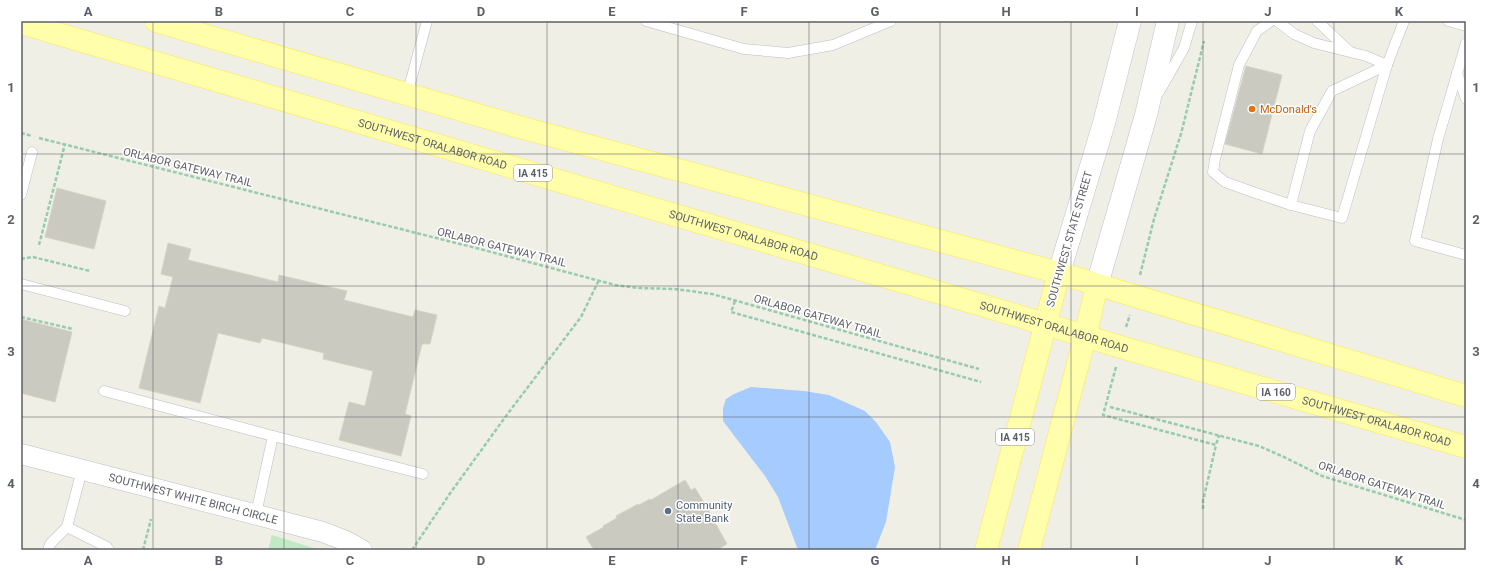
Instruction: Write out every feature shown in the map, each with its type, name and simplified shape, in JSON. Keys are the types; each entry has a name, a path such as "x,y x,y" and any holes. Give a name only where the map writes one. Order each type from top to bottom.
{"main road":[{"path":"156,21 516,126 1059,272 1097,285 1466,396"},
{"name":"SOUTHWEST STATE STREET","path":"986,550 1059,272 1104,123 1130,21"},
{"path":"1029,550 1085,337 1097,285 1146,115 1168,21"},
{"name":"SOUTHWEST ORALABOR ROAD","path":"21,23 1085,337 1466,447"}],"street":[{"name":"SOUTHWEST WHITE BIRCH CIRCLE","path":"21,454 323,532 346,541 362,550"}],"lane":[{"path":"407,94 427,21"},
{"path":"646,21 744,49 788,53 833,45 891,21"},
{"path":"1146,115 1184,48 1192,21"},
{"path":"1272,21 1257,31 1239,65 1213,172 1225,182 1291,205 1342,218 1387,65 1404,21"},
{"path":"1277,21 1294,34 1314,43 1366,56 1387,65"},
{"path":"1318,21 1350,52"},
{"path":"1448,21 1466,26"},
{"path":"1466,43 1438,139 1415,241 1466,255"},
{"path":"1291,205 1310,131 1332,90 1387,65"},
{"path":"1457,73 1466,99"},
{"path":"21,195 32,152"},
{"path":"21,284 125,311"},
{"path":"104,391 423,474"},
{"path":"256,514 273,436"},
{"path":"48,550 50,544 66,527 82,470"},
{"path":"66,527 107,547 109,550"}],"path":[{"path":"1142,265 1154,219 1181,134 1205,36"},
{"name":"ORLABOR GATEWAY TRAIL","path":"21,133 486,250 615,285 638,288 692,291 734,301 979,369"},
{"path":"39,245 65,144"},
{"path":"21,259 33,257 90,271"},
{"path":"412,550 451,492 581,317 599,280"},
{"path":"734,301 731,312 981,382"},
{"path":"21,317 73,330"},
{"path":"1115,370 1103,415 1216,445"},
{"name":"ORLABOR GATEWAY TRAIL","path":"1110,407 1259,446 1322,476 1466,520"},
{"path":"1203,509 1203,501 1219,435"},
{"path":"143,550 151,520"}],"green space":[{"path":"272,535 320,550 268,550"}],"water":[{"path":"751,387 804,391 829,395 865,411 876,422 890,442 895,467 886,522 875,550 798,550 778,497 765,476 723,421 723,408 726,399"}],"building":[{"name":"McDonald's","path":"1246,66 1282,75 1262,154 1225,144"},
{"path":"57,188 106,201 94,249 45,237"},
{"path":"168,243 191,249 188,260 278,282 279,275 347,291 344,300 413,317 415,310 437,315 430,344 422,344 405,414 411,416 401,456 339,440 349,402 365,406 373,371 323,359 324,353 262,338 260,343 218,333 200,403 139,388 159,306 165,308 173,277 161,274"},
{"path":"21,319 72,332 55,402 21,393"},
{"name":"Community State Bank","path":"685,480 691,490 695,488 727,544 717,550 594,550 586,537 617,518 616,516 638,504 639,505 650,499 651,500"}],"place":[{"name":"McDonald's","path":"1252,109"},
{"name":"Community State Bank","path":"668,511"}]}
